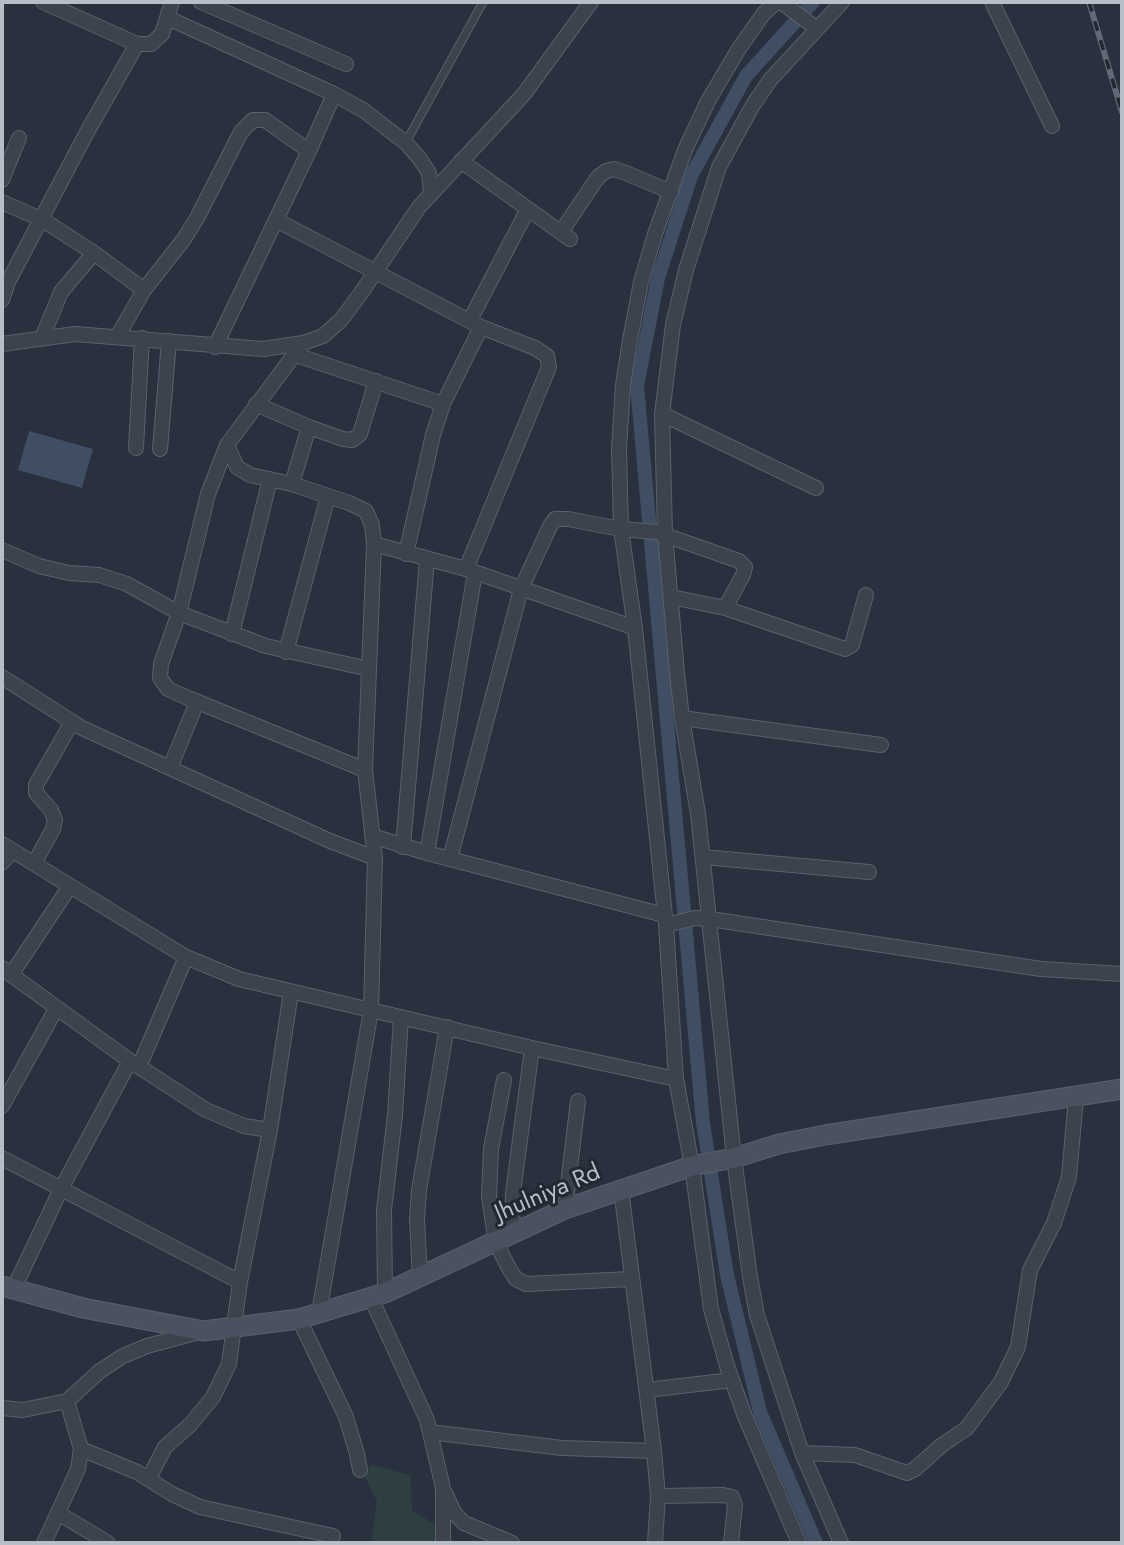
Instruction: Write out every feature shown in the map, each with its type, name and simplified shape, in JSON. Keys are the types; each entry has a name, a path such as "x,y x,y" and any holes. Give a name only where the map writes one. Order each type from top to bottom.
{"street":[{"path":"43,2 137,44 151,44 162,34 172,2"},
{"path":"201,2 346,64"},
{"path":"365,770 168,689 160,678 161,664 179,613 208,494 227,444 298,349 323,336 341,320 407,224 431,194 524,94 591,2"},
{"path":"799,1543 732,1380 711,1309 712,1162 702,919 703,857 682,718 671,597 660,533 662,414 673,324 686,270 719,167 752,105 770,80 812,25 842,2"},
{"path":"992,2 1052,126"},
{"path":"812,25 783,4 764,13 708,101 685,150 640,282 623,385 619,448 635,628 669,921 676,1079 712,1162 757,1315 802,1453 841,1543"},
{"path":"168,18 363,110 406,143 420,159 429,173 431,194"},
{"path":"2,300 8,282 86,134 137,44"},
{"path":"215,346 334,94"},
{"path":"117,337 144,290 184,239 209,199 241,132 253,120 265,120 309,151"},
{"path":"2,180 19,138"},
{"path":"461,161 565,235 598,177 606,171 614,169 671,192"},
{"path":"2,202 43,220 144,290"},
{"path":"406,554 425,463 443,404 475,323 528,209"},
{"path":"276,220 475,323 535,348 547,356 549,367 470,571 427,853"},
{"path":"42,338 61,292 94,253"},
{"path":"2,344 75,334 215,346 298,349 376,381 443,404"},
{"path":"136,448 142,338"},
{"path":"160,449 169,341"},
{"path":"256,404 309,427 352,440 360,434 376,381"},
{"path":"662,414 816,488"},
{"path":"292,484 309,427"},
{"path":"227,444 237,467 250,475 292,484 366,511 372,526 374,544 365,770 375,858 371,1010 319,1313"},
{"path":"232,634 270,480"},
{"path":"286,652 328,496"},
{"path":"450,859 521,589 555,519 660,533 739,561 745,567 725,608"},
{"path":"374,544 470,571 635,628"},
{"path":"2,550 39,566 99,576 127,584 179,613 286,652 369,669"},
{"path":"403,846 427,559"},
{"path":"671,597 725,608 845,649 852,645 866,595"},
{"path":"2,677 72,722 330,841 375,858"},
{"path":"170,768 197,702"},
{"path":"682,718 881,745"},
{"path":"34,864 55,820 51,810 36,793 36,785 72,722"},
{"path":"372,836 669,921 702,919 1041,969 1122,974"},
{"path":"2,863 7,848 186,957 239,979 676,1079"},
{"path":"703,857 869,872"},
{"path":"70,886 6,972 135,1064 206,1110 244,1126 270,1130"},
{"path":"8,1288 61,1189 135,1064 186,957"},
{"path":"149,1478 165,1447 201,1414 222,1382 229,1364 240,1282 270,1130 291,992"},
{"path":"2,1106 56,1009"},
{"path":"401,1017 378,1296 430,1432 443,1489 455,1514 464,1523 512,1543"},
{"path":"420,1278 417,1219 419,1190 447,1027"},
{"path":"504,1238 513,1193 532,1048"},
{"path":"504,1080 491,1149 490,1215 504,1238 516,1279 526,1284 631,1279"},
{"name":"Jhulniya Rd","path":"8,1288 83,1308 204,1331 299,1319 378,1296 565,1209 712,1162 825,1135 1122,1089"},
{"path":"802,1453 855,1455 907,1473 967,1428 1001,1382 1018,1347 1030,1270 1054,1223 1069,1177 1076,1097"},
{"path":"565,1209 578,1101"},
{"path":"2,1158 240,1282"},
{"path":"621,1189 654,1451 658,1496 655,1543"},
{"path":"299,1319 346,1417 358,1454 360,1470"},
{"path":"2,1408 23,1410 67,1401 100,1371 123,1356 147,1346 204,1331"},
{"path":"647,1390 732,1380"},
{"path":"44,1543 79,1469 81,1449 67,1401"},
{"path":"430,1432 562,1448 654,1451"},
{"path":"81,1449 149,1478 179,1498 200,1507 333,1536"},
{"path":"443,1489 443,1543"},
{"path":"658,1496 732,1497 735,1505 731,1543"},
{"path":"58,1513 108,1543"}],"lane":[{"path":"406,143 483,2"}],"shaded area":[{"path":"372,1465 410,1475 412,1510 434,1524 439,1538 437,1543 371,1543 377,1502 363,1473"}],"water":[{"path":"29,431 93,449 82,488 18,470"}],"waterway":[{"path":"813,2 746,76 691,176 658,278 637,386 703,1123 727,1275 760,1412 816,1543"}],"railway":[{"path":"1089,2 1122,112"}]}
